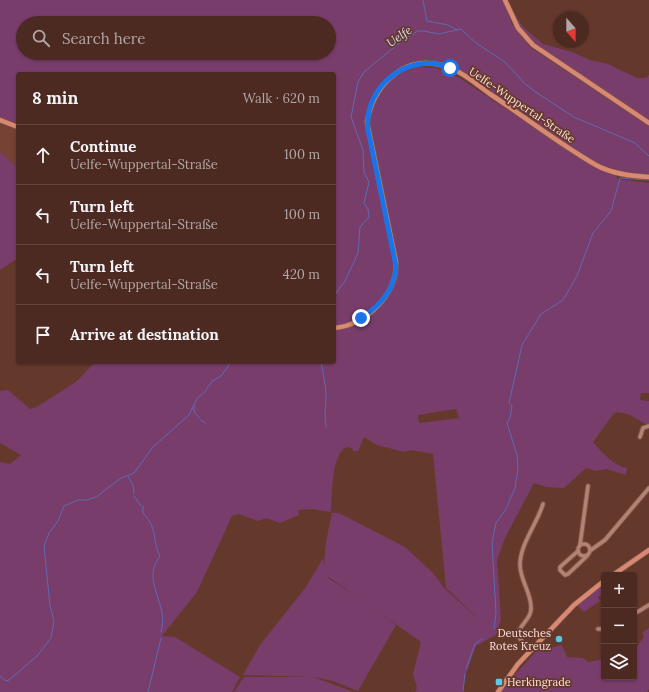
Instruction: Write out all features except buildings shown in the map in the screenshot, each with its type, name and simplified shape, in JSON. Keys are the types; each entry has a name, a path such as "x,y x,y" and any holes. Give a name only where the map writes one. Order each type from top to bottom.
{"main road":[{"path":"505,0 518,28 533,45 649,123"},
{"name":"Uelfe-Wuppertal-Straße","path":"336,327 352,323 374,309 388,292 394,278 396,262 367,122 369,110 377,92 390,77 405,67 422,63 446,66 475,83 596,165 621,174 649,176"},
{"path":"0,120 16,126"},
{"path":"616,572 649,550"},
{"path":"498,692 530,651 574,604 601,583"}],"street":[{"path":"640,437 643,428 649,426"},
{"path":"588,486 580,545 578,551 560,567 560,570 564,575 568,574 591,550 605,540 649,488"},
{"path":"530,651 518,636 520,628 530,616 531,610 530,600 521,573 520,559 543,504"},
{"path":"580,545 587,544 591,550"},
{"path":"578,551 580,556 586,556"},
{"path":"637,612 649,605"}],"shaded area":[{"path":"0,0 503,0 512,24 530,47 649,126 649,177 621,174 596,165 457,72 446,67 425,64 405,68 388,80 380,89 375,98 387,82 395,76 416,67 436,68 458,77 568,150 599,168 615,174 618,179 649,183 649,393 641,393 640,400 649,401 649,426 628,414 619,412 614,413 593,442 612,461 627,468 626,475 606,469 596,471 586,468 564,488 546,487 534,483 505,538 497,560 501,619 496,635 476,646 464,680 463,692 415,692 417,688 413,674 421,642 327,576 325,568 325,552 327,537 332,513 339,513 405,547 433,573 445,589 481,621 446,588 433,454 411,450 404,452 377,445 364,437 358,451 353,451 352,448 347,447 342,451 338,458 333,476 331,512 312,509 298,510 299,515 280,523 266,518 258,521 239,514 232,516 197,592 162,636 175,637 240,677 232,692 0,692 0,462 10,464 21,455 0,443 0,391 8,390 30,409 37,407 77,381 93,364 336,364 336,329 345,327 366,318 384,302 395,281 396,267 389,289 383,299 366,315 346,326 336,328 336,72 16,72 16,126 0,120","holes":["375,98 369,114 370,107","456,409 459,418 419,423 418,415"]},
{"path":"510,7 523,27 543,44 572,52 590,60 608,64 637,78 646,78 649,75 649,120 533,43 517,22"},
{"path":"0,122 16,128 16,166 0,152"},
{"path":"0,152 16,166 16,259 0,270"},
{"path":"323,558 328,578 371,606 396,625 358,691 333,681 313,677 354,692 234,692 244,677 311,677 243,675 260,645 306,587"},
{"path":"601,585 601,595 598,597 600,601 584,612 577,605"},
{"path":"649,628 649,689 647,692 501,692 507,683 510,683 515,679 527,685 571,682 571,680 526,682 516,677 512,678 541,646 546,649 562,645 567,657 583,658 588,662 601,660 601,680 637,680 637,646 644,637 642,633"}],"waterway":[{"path":"423,0 427,21 448,25 457,30"},
{"name":"Uelfe","path":"336,293 345,281 358,253 360,227 369,217 368,209 364,203 369,182 364,172 363,150 351,117 358,82 364,72 403,40 418,31 439,34 461,29 476,43 505,62 524,83 537,93 574,117 635,143 649,156"},
{"path":"494,629 496,613 492,542 496,523 506,509 515,488 518,469 517,455 507,423 510,418 512,406 509,403 522,345 541,314 563,300 577,276 593,233 611,211 620,178 649,180"},
{"path":"0,676 6,681 9,680 37,656 51,638 54,621 50,606 44,546 49,533 58,521 64,506 78,500 87,500 96,497 121,478 134,473 153,447 189,415 198,397 204,393 212,381 221,376 230,364"},
{"path":"321,364 326,392 326,427"},
{"path":"194,407 194,412 200,418"},
{"path":"201,420 205,423"},
{"path":"128,476 133,485 134,493"},
{"path":"134,496 141,506"},
{"path":"143,506 143,513 151,524 157,550 160,556 155,565 153,574 154,584 162,612 163,622 161,632"},
{"path":"148,692 161,638"},
{"path":"466,669 475,644 482,639"},
{"path":"463,691 465,674"}],"place":[{"name":"Deutsches Rotes Kreuz","path":"559,639"},
{"name":"Herkingrade","path":"499,682"}],"route":[{"path":"361,318 377,306 383,299 392,286 396,271 393,244 368,130 367,122 369,110 383,84 402,69 417,63 431,63 450,68"}]}
